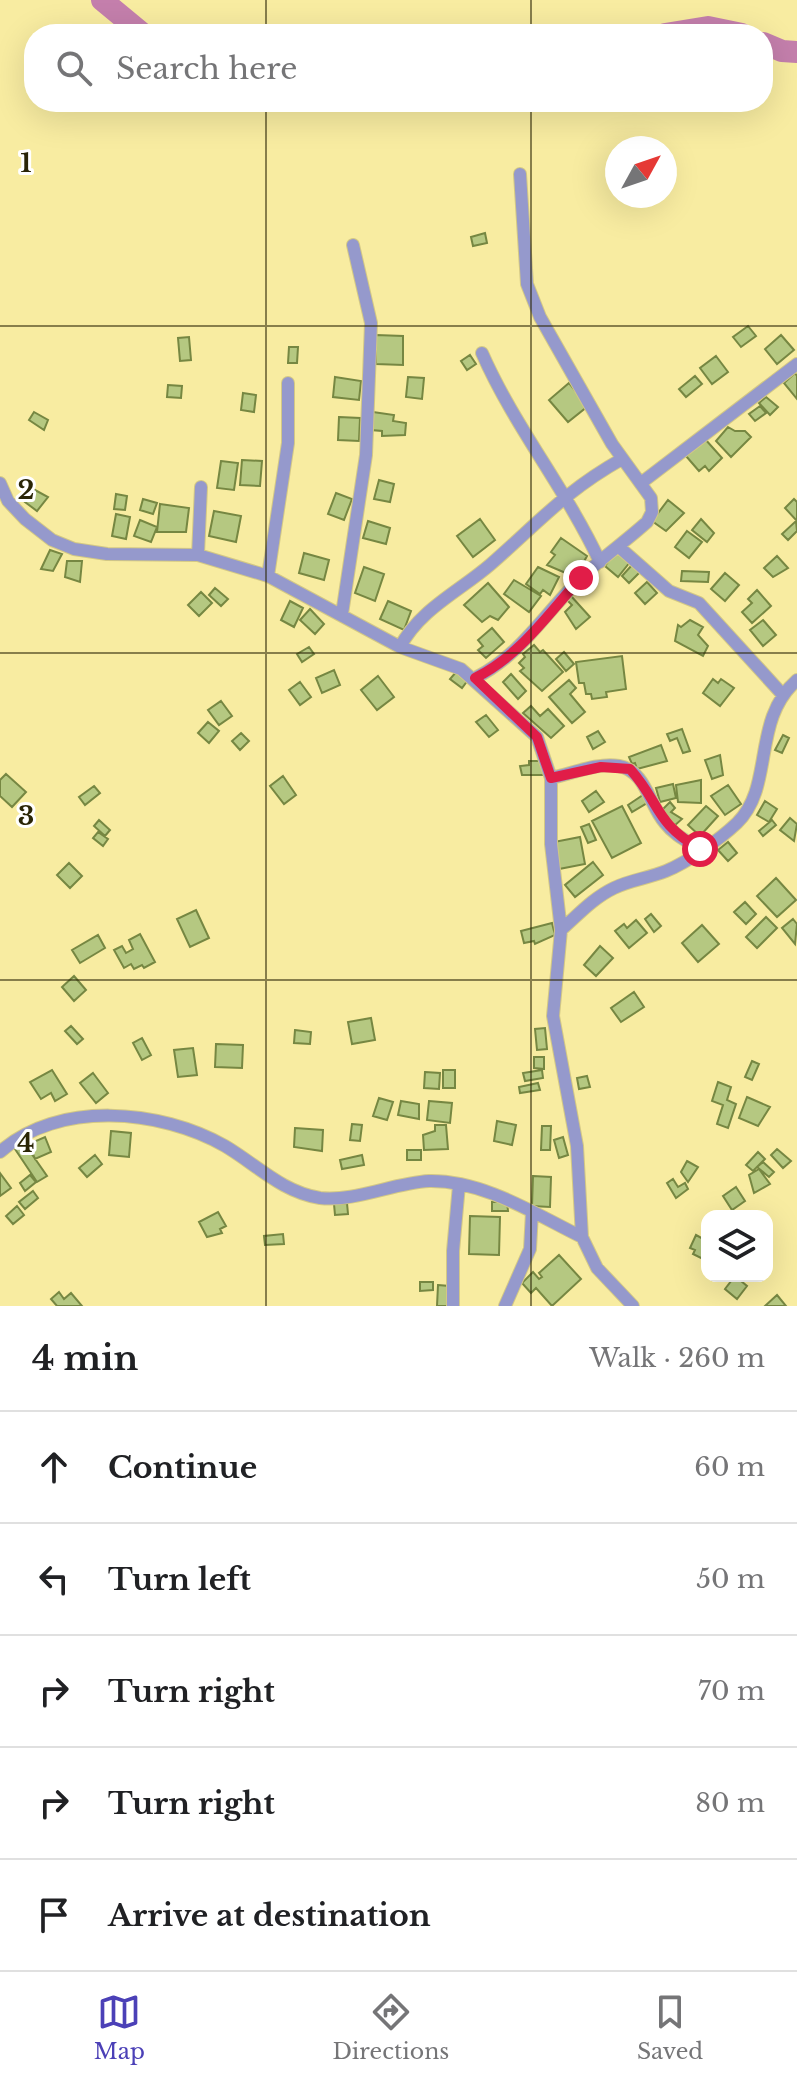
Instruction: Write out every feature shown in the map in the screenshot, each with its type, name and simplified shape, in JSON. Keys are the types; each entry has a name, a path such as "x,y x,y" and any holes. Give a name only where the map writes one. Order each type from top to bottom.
{"street":[{"path":"475,678 511,656 600,562 647,522 652,512 651,498 622,459 540,317 527,284 520,174"},
{"path":"342,614 366,455 371,323 353,245"},
{"path":"482,353 506,402 600,562"},
{"path":"641,483 797,364"},
{"path":"268,576 288,443 288,383"},
{"path":"400,647 415,623 492,563 563,496 622,459"},
{"path":"0,483 8,501 25,519 52,540 74,549 107,554 198,555 268,576 400,647 461,669 475,678 537,737 551,778 551,844 561,930 553,1016 577,1146 582,1237 597,1268 633,1306"},
{"path":"198,555 201,487"},
{"path":"619,547 669,591 699,603 783,695"},
{"path":"561,930 602,895 668,870 736,824 749,807 768,725 783,695 797,680"},
{"path":"551,778 601,767 630,769 642,783 664,822 700,849"},
{"path":"0,1152 23,1135 53,1123 108,1116 147,1121 204,1136 244,1158 272,1180 319,1198 337,1198 428,1181 459,1185 497,1195 582,1237"},
{"path":"453,1306 453,1251 459,1185"},
{"path":"505,1306 530,1249 532,1212"}],"building":[{"path":"485,233 487,243 473,246 471,237"},
{"path":"748,326 756,336 741,347 733,337"},
{"path":"376,335 403,336 403,365 376,364"},
{"path":"781,335 794,350 777,364 765,349"},
{"path":"189,337 191,360 180,361 178,338"},
{"path":"289,347 298,347 297,363 288,363"},
{"path":"470,355 476,364 467,370 461,361"},
{"path":"716,356 728,372 712,384 700,368"},
{"path":"795,373 797,376 797,399 784,383"},
{"path":"695,376 702,384 686,397 679,389"},
{"path":"335,377 361,381 359,400 333,397"},
{"path":"408,377 424,378 422,399 406,397"},
{"path":"569,383 588,406 568,422 549,400"},
{"path":"168,385 182,386 181,398 167,397"},
{"path":"243,393 256,395 254,412 241,410"},
{"path":"766,397 778,407 770,415 759,403"},
{"path":"760,406 766,413 755,421 749,414"},
{"path":"34,412 48,420 44,430 29,420"},
{"path":"373,412 394,415 393,421 406,423 405,435 382,436 382,431 371,430"},
{"path":"339,417 360,418 359,441 338,440"},
{"path":"728,427 745,431 751,437 731,457 716,441"},
{"path":"705,439 722,458 709,471 705,466 699,471 686,456"},
{"path":"242,460 262,461 260,486 240,485"},
{"path":"221,461 238,463 234,490 217,488"},
{"path":"379,480 394,484 390,502 374,499"},
{"path":"35,490 48,497 37,511 25,502"},
{"path":"336,493 352,499 344,520 328,514"},
{"path":"116,494 127,496 125,510 114,509"},
{"path":"143,499 157,503 153,514 140,510"},
{"path":"794,499 797,502 797,521 785,508"},
{"path":"668,500 684,513 666,531 652,521"},
{"path":"160,504 189,508 186,532 157,532"},
{"path":"214,511 241,516 236,542 209,536"},
{"path":"116,514 130,517 126,539 112,536"},
{"path":"480,519 495,540 473,557 457,536"},
{"path":"701,519 714,533 707,542 692,530"},
{"path":"140,520 157,527 151,542 134,536"},
{"path":"368,521 390,528 386,544 363,538"},
{"path":"796,521 797,531 788,540 782,534"},
{"path":"687,531 702,542 689,558 675,547"},
{"path":"561,538 587,556 577,574 571,570 568,574 547,565 555,555 551,552"},
{"path":"50,550 62,554 53,571 41,569"},
{"path":"616,551 630,562 618,577 605,566"},
{"path":"304,553 329,560 324,580 299,573"},
{"path":"777,556 788,568 773,577 764,568"},
{"path":"67,561 82,561 80,582 65,577"},
{"path":"632,565 640,572 629,583 622,576"},
{"path":"364,567 384,574 375,601 355,593"},
{"path":"538,567 559,577 550,595 543,590 540,594 526,584"},
{"path":"682,571 709,572 708,582 681,581"},
{"path":"725,573 739,585 725,601 711,589"},
{"path":"514,580 541,596 529,612 504,594"},
{"path":"647,582 657,593 645,604 635,593"},
{"path":"488,583 509,607 498,620 490,616 482,622 464,605"},
{"path":"215,588 228,599 221,606 209,595"},
{"path":"757,590 771,606 752,623 742,612 752,603 748,599"},
{"path":"201,592 212,603 199,616 188,605"},
{"path":"571,596 590,617 576,629 565,612 572,605 567,600"},
{"path":"290,601 303,608 294,627 281,620"},
{"path":"388,601 411,611 404,630 380,619"},
{"path":"310,609 324,624 315,634 300,620"},
{"path":"690,620 703,627 698,635 708,646 703,656 675,641 678,625 681,627"},
{"path":"763,620 776,635 763,646 750,630"},
{"path":"492,628 504,642 486,658 478,650 483,646 478,640"},
{"path":"534,645 540,652 543,650 563,672 542,691 520,671 524,668 519,663 525,657 523,654"},
{"path":"309,647 314,654 302,662 297,654"},
{"path":"564,652 574,664 566,671 556,659"},
{"path":"622,656 626,689 606,692 607,697 592,699 591,694 586,694 584,683 579,683 576,662"},
{"path":"334,670 340,685 322,693 316,678"},
{"path":"457,671 468,680 462,688 450,679"},
{"path":"511,674 526,691 518,699 503,682"},
{"path":"378,676 394,697 377,710 361,690"},
{"path":"713,679 718,683 721,679 734,688 720,706 703,693"},
{"path":"569,680 576,688 570,694 585,712 572,723 549,697"},
{"path":"300,682 311,697 300,705 289,690"},
{"path":"221,701 232,716 219,725 208,710"},
{"path":"531,706 540,716 548,709 564,726 551,738 523,713"},
{"path":"486,715 498,730 489,737 476,722"},
{"path":"208,722 219,731 209,743 198,733"},
{"path":"682,729 690,751 683,753 677,738 670,741 667,734"},
{"path":"598,731 605,742 593,749 587,737"},
{"path":"241,733 249,741 240,750 232,741"},
{"path":"783,735 789,738 782,753 775,750"},
{"path":"661,745 667,761 637,769 635,763 632,764 629,757"},
{"path":"720,755 723,775 712,779 705,760"},
{"path":"529,761 543,761 543,775 522,775 520,766 529,765"},
{"path":"6,774 26,792 12,807 0,796 0,780"},
{"path":"283,776 296,795 284,804 270,786"},
{"path":"701,780 701,803 678,802 676,785"},
{"path":"673,784 676,798 660,802 656,788"},
{"path":"728,785 741,804 725,815 711,796"},
{"path":"94,786 100,793 85,805 79,797"},
{"path":"596,791 604,802 589,812 582,801"},
{"path":"643,795 647,803 632,812 628,805"},
{"path":"765,801 777,809 769,822 757,815"},
{"path":"670,802 675,808 671,812 682,819 673,827 659,813"},
{"path":"622,806 641,843 612,858 592,821"},
{"path":"706,806 718,816 700,836 688,825"},
{"path":"790,818 797,824 794,841 780,830"},
{"path":"99,820 110,830 105,836 94,826"},
{"path":"772,820 776,825 763,836 759,831"},
{"path":"589,824 596,840 588,843 581,827"},
{"path":"98,832 108,839 103,846 93,838"},
{"path":"580,837 585,864 559,869 554,842"},
{"path":"728,842 737,853 728,861 718,850"},
{"path":"593,862 603,875 575,897 565,885"},
{"path":"69,863 82,876 70,888 57,875"},
{"path":"776,878 796,900 777,917 757,896"},
{"path":"745,902 756,914 746,924 734,912"},
{"path":"196,910 209,938 190,947 177,919"},
{"path":"651,914 661,926 654,932 645,919"},
{"path":"766,917 777,928 757,948 746,937"},
{"path":"793,919 797,924 795,944 782,928"},
{"path":"636,920 647,933 629,948 615,931 624,924 627,928"},
{"path":"552,923 555,935 535,944 534,941 524,943 521,931"},
{"path":"702,925 719,944 698,962 682,943"},
{"path":"140,934 155,962 144,968 142,965 134,969 131,964 124,968 114,950 122,946 126,953 133,949 129,940"},
{"path":"98,935 105,948 80,963 72,950"},
{"path":"600,946 613,958 596,976 584,965"},
{"path":"74,976 86,990 74,1001 62,987"},
{"path":"634,992 644,1007 621,1022 611,1008"},
{"path":"371,1018 375,1040 352,1044 348,1022"},
{"path":"71,1026 83,1039 77,1044 65,1031"},
{"path":"545,1028 547,1049 537,1050 535,1029"},
{"path":"295,1030 311,1032 310,1044 294,1043"},
{"path":"142,1038 151,1055 142,1060 133,1043"},
{"path":"216,1044 243,1045 242,1068 215,1067"},
{"path":"193,1048 197,1075 178,1077 174,1050"},
{"path":"534,1057 544,1057 544,1069 534,1068"},
{"path":"752,1061 759,1064 752,1080 745,1077"},
{"path":"52,1070 67,1094 55,1101 51,1093 41,1099 30,1082"},
{"path":"443,1070 455,1070 455,1088 443,1088"},
{"path":"542,1070 543,1078 525,1081 523,1073"},
{"path":"425,1072 440,1073 439,1089 424,1088"},
{"path":"93,1073 108,1093 96,1103 80,1083"},
{"path":"587,1076 590,1087 579,1089 577,1078"},
{"path":"718,1082 731,1087 727,1100 736,1104 728,1128 717,1124 723,1105 712,1101"},
{"path":"538,1083 540,1090 520,1093 519,1087"},
{"path":"747,1097 770,1107 758,1126 739,1118"},
{"path":"379,1098 393,1102 387,1120 373,1116"},
{"path":"401,1101 419,1104 419,1119 398,1115"},
{"path":"429,1101 452,1103 450,1123 427,1120"},
{"path":"497,1121 516,1125 512,1145 494,1141"},
{"path":"352,1124 362,1125 360,1141 350,1140"},
{"path":"435,1125 446,1125 448,1149 424,1150 423,1135 435,1131"},
{"path":"542,1126 551,1126 550,1150 541,1150"},
{"path":"295,1128 323,1130 322,1151 294,1147"},
{"path":"111,1131 131,1133 129,1157 109,1155"},
{"path":"45,1137 51,1152 35,1159 29,1144"},
{"path":"563,1137 568,1155 559,1158 554,1140"},
{"path":"22,1140 47,1176 37,1182 13,1146"},
{"path":"777,1149 791,1161 783,1168 771,1155"},
{"path":"407,1150 421,1150 421,1160 407,1160"},
{"path":"758,1152 765,1159 753,1171 746,1165"},
{"path":"95,1155 102,1164 87,1177 79,1168"},
{"path":"362,1155 364,1165 342,1169 340,1160"},
{"path":"687,1161 698,1167 688,1182 681,1172"},
{"path":"763,1162 774,1172 769,1177 757,1167"},
{"path":"759,1169 770,1184 754,1193 749,1175"},
{"path":"0,1173 11,1188 0,1196"},
{"path":"30,1175 36,1182 25,1191 20,1183"},
{"path":"533,1176 551,1177 550,1207 532,1206"},
{"path":"673,1179 678,1187 685,1183 688,1189 676,1198 667,1183"},
{"path":"736,1187 745,1201 732,1210 723,1196"},
{"path":"33,1191 38,1198 25,1209 19,1202"},
{"path":"492,1202 507,1202 508,1211 492,1211"},
{"path":"347,1203 348,1214 335,1215 334,1204"},
{"path":"17,1206 24,1215 13,1224 6,1216"},
{"path":"218,1212 226,1226 220,1229 222,1233 207,1237 199,1222"},
{"path":"470,1216 500,1217 499,1255 469,1254"},
{"path":"283,1234 284,1244 265,1245 264,1236"},
{"path":"696,1235 701,1238 701,1258 693,1254 695,1250 690,1248"},
{"path":"559,1255 581,1279 552,1306 536,1288 531,1293 522,1283 533,1272 539,1279 542,1277 539,1273"},
{"path":"420,1282 433,1282 433,1290 420,1291"},
{"path":"730,1282 742,1282 747,1286 737,1299 725,1289"},
{"path":"438,1285 449,1286 448,1306 437,1306"},
{"path":"59,1292 64,1299 71,1293 82,1306 57,1306 51,1299"},
{"path":"777,1295 786,1306 765,1306"}],"waterway":[{"path":"102,0 131,24"},
{"path":"773,47 797,52"}],"route":[{"path":"581,578 528,640 495,668 475,678 537,737 549,764 551,778 616,765 630,769 642,783 664,822 677,835 700,849"}]}
